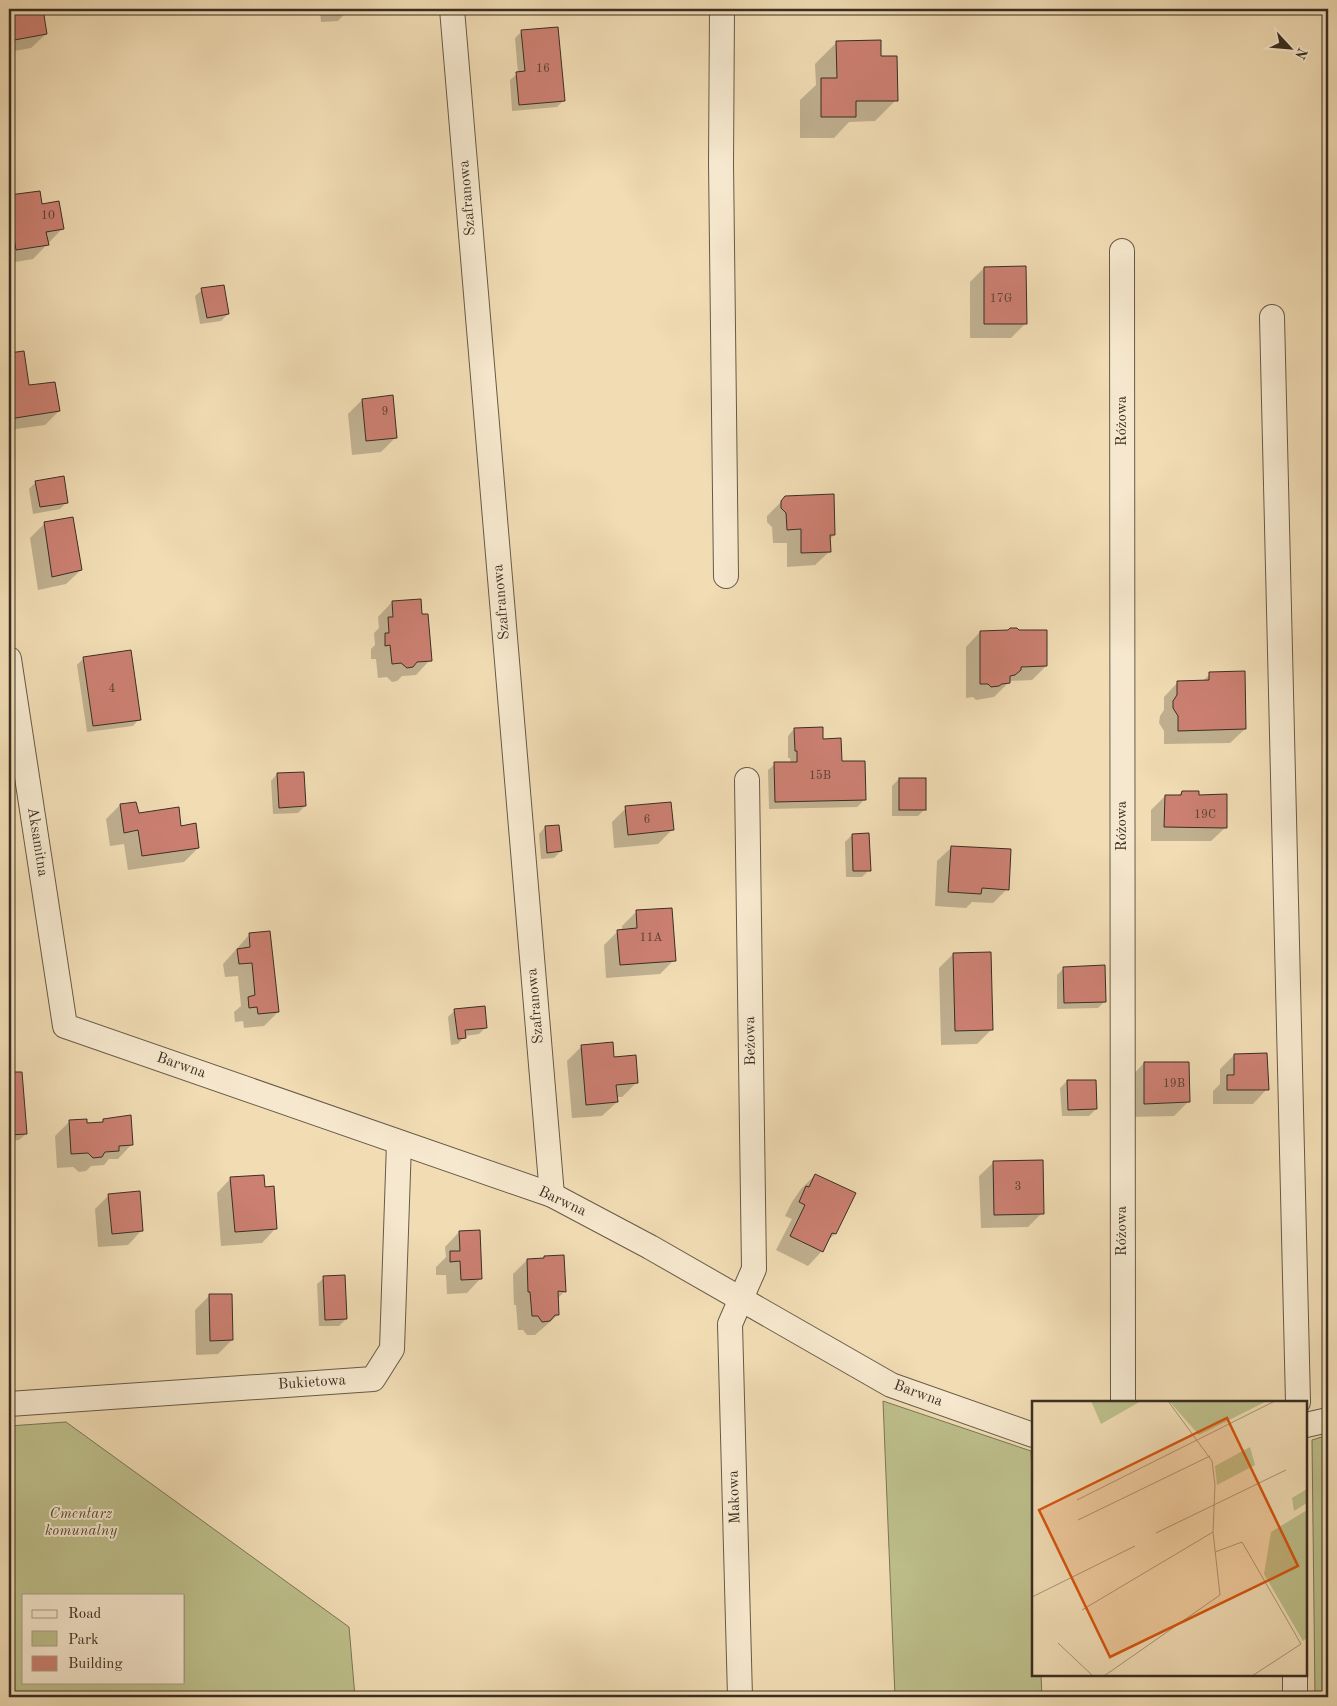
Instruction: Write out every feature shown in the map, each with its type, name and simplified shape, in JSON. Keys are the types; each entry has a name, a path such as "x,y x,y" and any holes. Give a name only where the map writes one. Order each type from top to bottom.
{"street":[{"name":"Szafranowa","path":"452,9 552,1195"},
{"path":"722,9 721,163 726,576"},
{"name":"Różowa","path":"1122,251 1122,1401"},
{"path":"1272,317 1298,1401"},
{"name":"Aksamitna","path":"9,658 66,1026"},
{"name":"Beżowa","path":"740,1299 754,1269 748,780"},
{"name":"Barwna","path":"66,1026 552,1195 650,1246 891,1385 1032,1435"},
{"name":"Bukietowa","path":"9,1404 373,1379 392,1349 399,1143"},
{"name":"Makowa","path":"740,1299 730,1324 740,1697"},
{"path":"1307,1425 1328,1420"},
{"path":"1295,1676 1295,1697"}],"green space":[{"path":"883,1401 1031,1451 1032,1676 1041,1676 1042,1697 895,1697"},
{"name":"Cmentarz komunalny","path":"66,1422 349,1627 355,1697 9,1697 9,1426"},
{"path":"1328,1435 1328,1697 1315,1697 1312,1440"}],"building":[{"path":"9,9 43,9 47,34 9,41"},
{"path":"558,27 565,101 519,105 516,72 525,71 521,30"},
{"path":"881,40 881,56 897,56 898,101 856,101 856,117 821,117 821,78 837,78 836,41"},
{"path":"40,191 42,204 59,201 64,229 46,232 49,245 16,250 9,195"},
{"path":"1026,266 1027,324 984,324 984,267"},
{"path":"224,285 229,314 207,318 201,288"},
{"path":"24,351 29,385 55,382 60,411 9,419 9,353"},
{"path":"393,395 397,438 366,441 362,399"},
{"path":"64,476 68,503 40,507 35,481"},
{"path":"834,494 835,535 830,535 831,552 801,553 801,529 787,530 786,513 781,508 781,501 785,496"},
{"path":"73,517 82,570 52,577 44,522"},
{"path":"421,599 422,614 428,614 432,661 417,662 413,667 407,668 401,663 392,664 390,645 385,646 385,633 389,633 388,617 393,617 392,601"},
{"path":"1010,628 1017,628 1019,630 1047,630 1047,666 1021,667 1021,670 1015,675 1010,676 1010,683 999,686 991,687 988,684 980,684 980,631 1008,630"},
{"path":"131,650 141,720 93,726 83,657"},
{"path":"1245,671 1246,729 1178,731 1178,716 1173,708 1173,701 1177,695 1177,681 1209,680 1209,672"},
{"path":"823,727 823,739 841,738 842,761 865,761 866,800 775,802 774,762 797,762 794,728"},
{"path":"304,772 306,806 279,808 277,773"},
{"path":"899,778 926,778 926,810 899,810"},
{"path":"1182,791 1199,791 1199,795 1227,794 1227,828 1164,827 1165,795 1181,795"},
{"path":"136,802 139,813 179,807 181,826 196,823 199,848 142,856 138,830 124,833 120,804"},
{"path":"671,802 674,830 628,835 625,806"},
{"path":"559,825 562,851 547,853 545,826"},
{"path":"869,833 871,871 853,871 852,834"},
{"path":"951,846 1011,849 1009,890 982,888 981,894 948,892"},
{"path":"672,908 676,961 620,965 617,930 637,928 636,910"},
{"path":"270,931 279,1012 258,1014 257,1007 249,1008 248,997 255,995 252,963 239,964 237,949 250,947 249,933"},
{"path":"991,952 993,1030 955,1031 953,953"},
{"path":"1105,965 1106,1002 1064,1003 1063,967"},
{"path":"485,1006 487,1028 465,1030 466,1038 458,1039 454,1009"},
{"path":"613,1042 614,1057 636,1055 638,1083 616,1085 618,1102 586,1105 581,1045"},
{"path":"1267,1053 1269,1090 1227,1090 1227,1075 1234,1075 1234,1054"},
{"path":"1144,1062 1189,1062 1190,1102 1144,1104"},
{"path":"9,1072 22,1072 27,1134 9,1135"},
{"path":"1067,1080 1096,1080 1097,1109 1068,1110"},
{"path":"131,1115 133,1145 119,1146 119,1151 105,1152 102,1157 93,1158 88,1153 71,1154 69,1120 87,1119 87,1123 103,1122 103,1119"},
{"path":"1043,1160 1044,1214 994,1215 993,1161"},
{"path":"815,1174 856,1193 836,1234 832,1233 823,1252 790,1236 805,1205 799,1202 806,1186 809,1187"},
{"path":"264,1175 265,1187 274,1186 277,1229 235,1232 230,1177"},
{"path":"140,1191 143,1231 112,1234 108,1194"},
{"path":"480,1230 482,1279 461,1280 460,1261 450,1262 450,1251 460,1251 459,1231"},
{"path":"564,1255 566,1292 558,1291 559,1315 555,1315 550,1321 542,1322 538,1316 532,1316 530,1292 528,1292 527,1259"},
{"path":"345,1275 347,1319 325,1320 323,1276"},
{"path":"209,1294 232,1294 233,1340 210,1341"}]}
